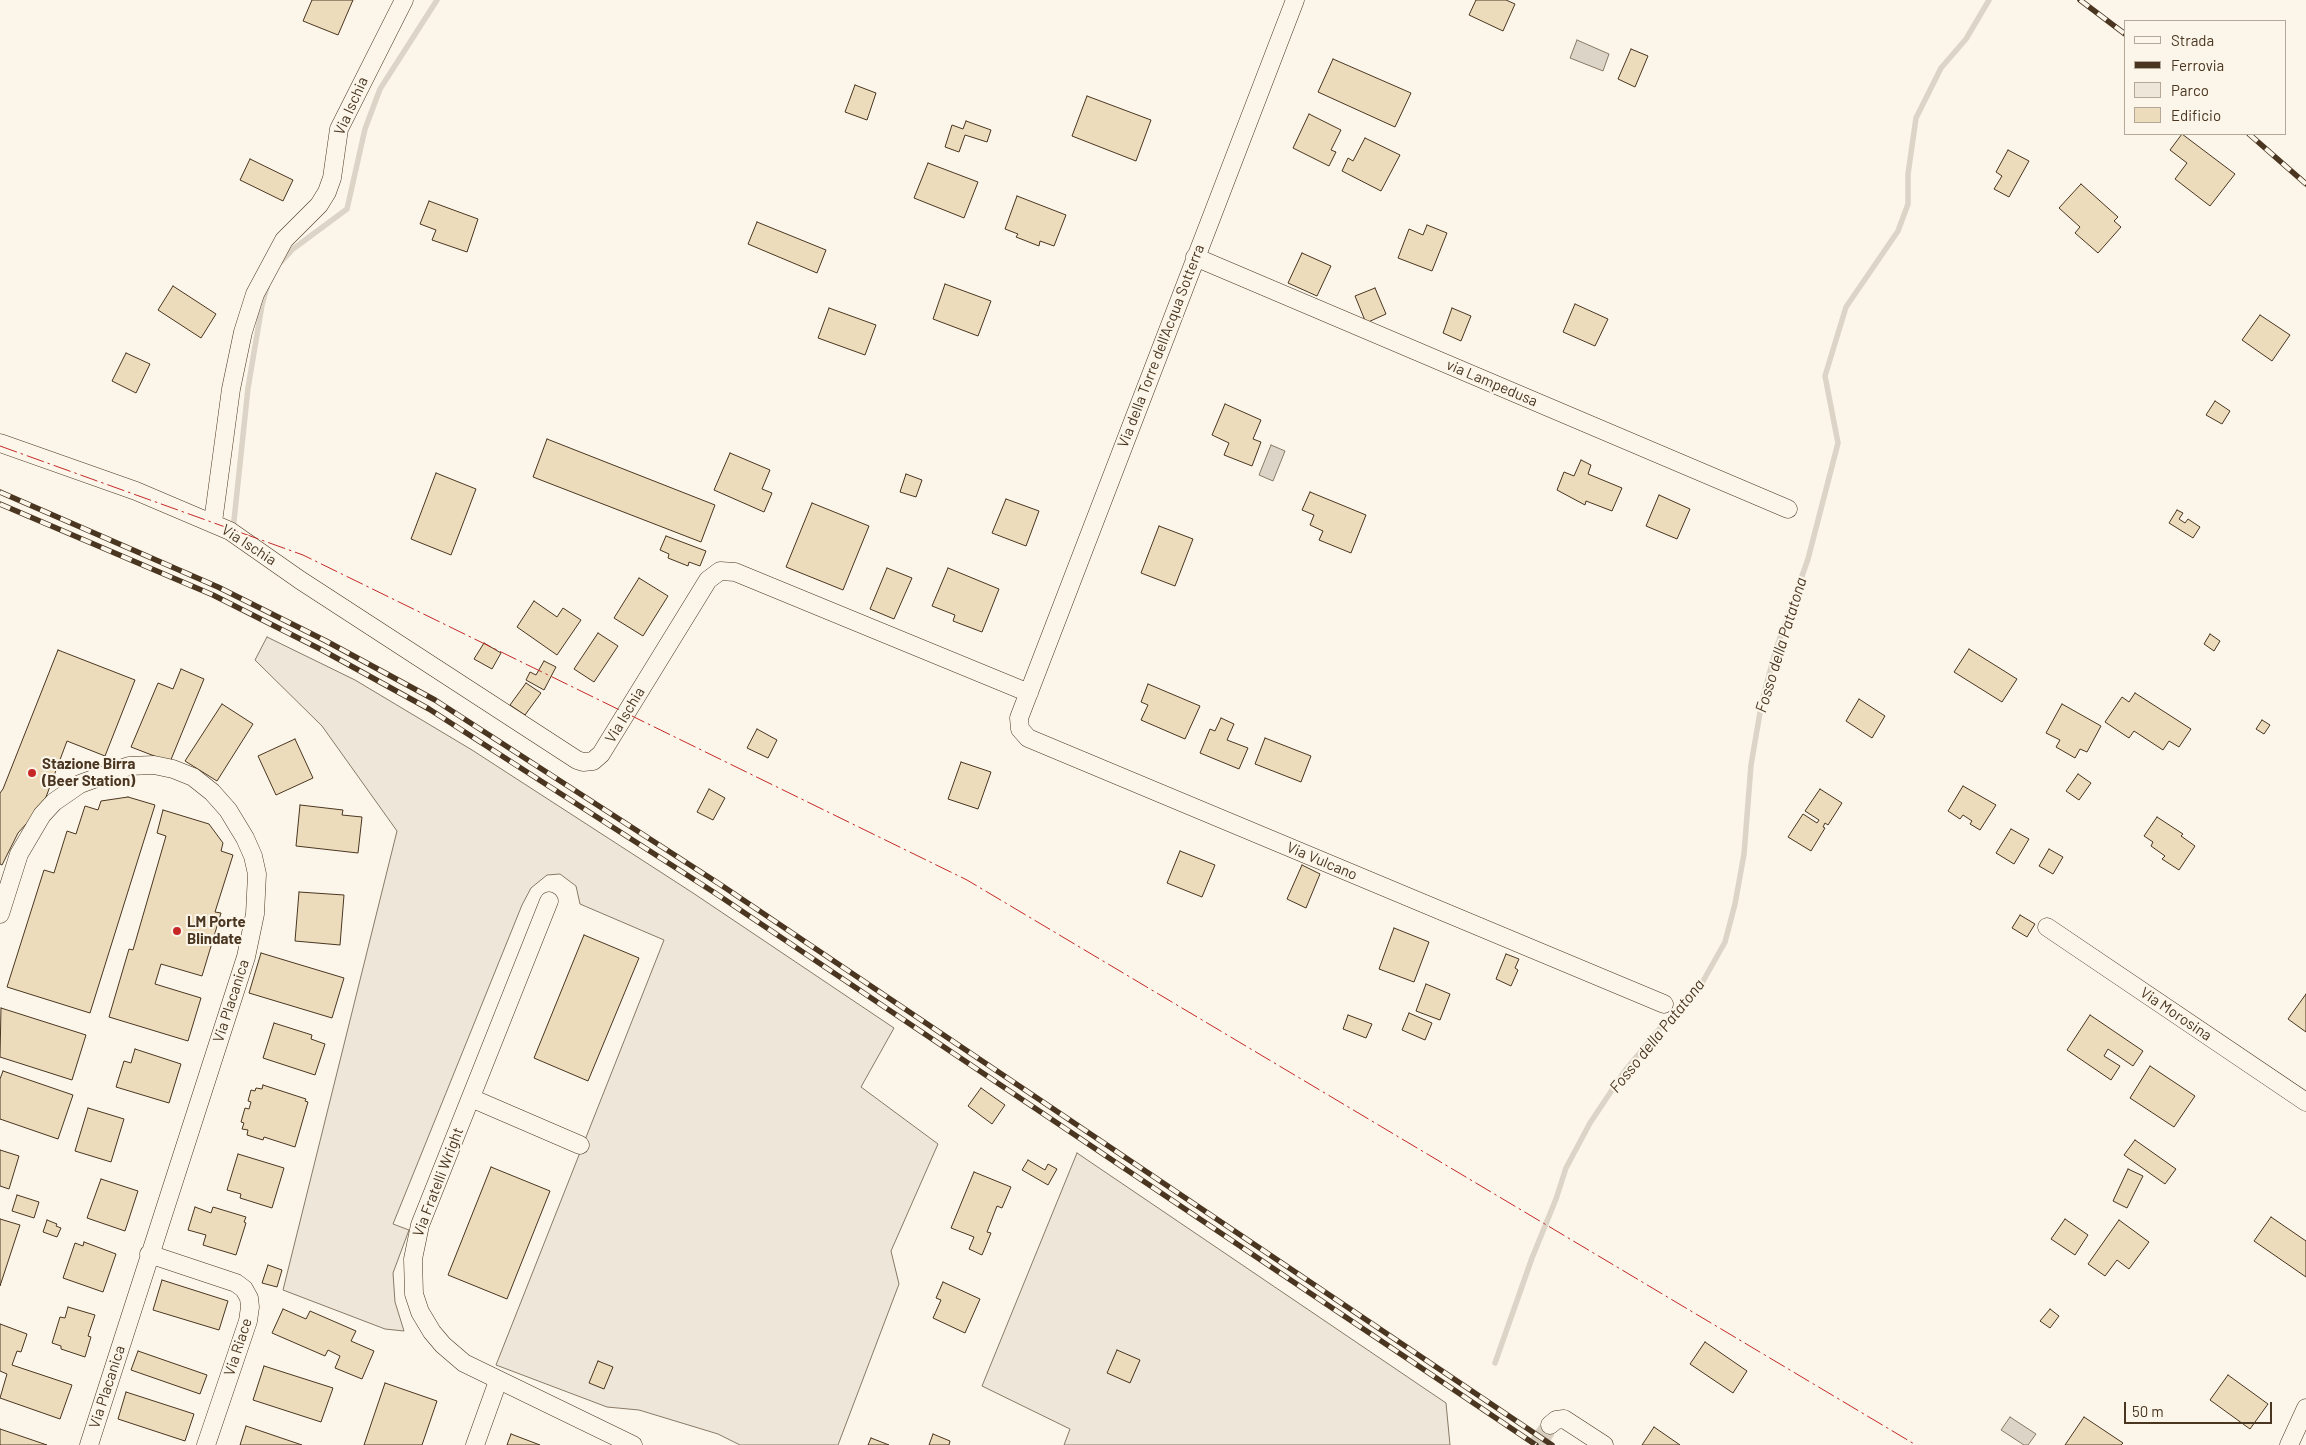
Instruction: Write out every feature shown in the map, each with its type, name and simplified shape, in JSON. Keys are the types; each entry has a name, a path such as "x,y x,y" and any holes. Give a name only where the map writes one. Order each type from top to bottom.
{"street":[{"name":"Via Ischia","path":"214,522 231,389 243,332 255,294 284,240 319,205 327,192 332,178 339,129 404,0"},
{"name":"Via della Torre dell'Acqua Sotterra","path":"1030,693 1195,257 1295,0"},
{"name":"via Lampedusa","path":"1195,257 1788,509"},
{"name":"Via Ischia","path":"0,443 115,483 214,522 311,587 577,760 583,762 593,761 601,754 708,580 720,570 735,572 1030,693"},
{"name":"Via Vulcano","path":"1030,693 1019,724 1021,732 1028,738 1664,1004"},
{"name":"Via Placanica","path":"0,914 19,854 42,815 54,802 80,784 129,766 163,766 193,777 212,792 228,810 251,851 257,886 250,944 89,1445"},
{"name":"Via Fratelli Wright","path":"549,901 418,1231 413,1259 413,1284 420,1312 437,1339 464,1363 633,1445"},
{"name":"Via Morosina","path":"2047,926 2306,1102"},
{"path":"471,1098 580,1145"},
{"name":"Via Riace","path":"149,1254 236,1283 244,1289 249,1298 248,1321 206,1445"},
{"path":"475,1445 498,1381"},
{"path":"2289,1445 2306,1408"},
{"path":"1550,1425 1556,1420 1564,1419 1604,1445"}],"green space":[{"path":"267,637 355,680 472,750 693,893 894,1028 861,1087 938,1144 891,1251 899,1284 838,1445 740,1445 718,1434 639,1410 607,1407 496,1365 664,940 580,904 576,886 560,874 547,875 531,888 522,905 393,1224 409,1230 393,1273 395,1302 404,1331 385,1329 283,1290 397,831 322,726 255,660"},
{"path":"1077,1153 1446,1403 1450,1445 1064,1445 1070,1429 982,1386"}],"shaded area":[{"path":"1577,40 1609,54 1603,71 1570,58"},
{"path":"1271,445 1285,451 1273,481 1259,475"},
{"path":"2010,1417 2036,1434 2028,1445 2024,1445 2001,1430"}],"building":[{"path":"312,0 353,0 338,35 303,21"},
{"path":"1476,0 1506,0 1515,4 1503,31 1469,15"},
{"path":"1631,49 1648,56 1635,87 1618,79"},
{"path":"1333,59 1411,93 1395,127 1318,92"},
{"path":"855,85 876,93 867,120 845,112"},
{"path":"1087,96 1151,120 1136,161 1072,136"},
{"path":"1309,114 1341,130 1331,150 1336,152 1329,166 1293,148"},
{"path":"966,121 991,130 987,142 965,135 959,152 945,147 952,125 963,129"},
{"path":"2181,135 2183,135 2235,174 2210,206 2175,179 2187,163 2170,150"},
{"path":"1365,138 1400,155 1381,191 1342,171 1348,158 1353,161"},
{"path":"2008,150 2029,161 2009,197 1994,189 2002,176 1996,172"},
{"path":"250,159 293,180 283,201 240,180"},
{"path":"928,163 978,182 964,218 914,198"},
{"path":"2081,184 2118,217 2114,221 2121,227 2098,253 2075,233 2080,227 2059,208"},
{"path":"1017,196 1066,215 1054,246 1040,241 1039,246 1016,237 1018,234 1005,229"},
{"path":"429,201 478,219 467,252 432,240 436,230 420,224"},
{"path":"757,222 826,250 817,273 748,244"},
{"path":"1427,225 1447,233 1432,271 1398,258 1409,229 1423,235"},
{"path":"1302,253 1331,266 1317,296 1288,283"},
{"path":"945,284 991,301 978,336 933,319"},
{"path":"173,286 216,314 201,338 158,310"},
{"path":"1375,288 1386,314 1366,323 1355,296"},
{"path":"1575,304 1608,319 1595,346 1563,332"},
{"path":"829,308 876,325 865,355 818,338"},
{"path":"1452,308 1471,316 1461,341 1443,333"},
{"path":"2260,315 2290,335 2272,361 2242,340"},
{"path":"126,353 150,364 136,393 112,381"},
{"path":"2215,401 2230,411 2222,424 2206,415"},
{"path":"1225,404 1261,420 1253,439 1261,442 1252,466 1224,455 1229,443 1212,435"},
{"path":"547,439 715,505 701,542 533,477"},
{"path":"730,453 770,470 762,489 772,493 764,512 714,490"},
{"path":"1581,460 1591,465 1588,474 1622,488 1612,511 1586,501 1585,505 1557,490 1564,472 1574,476"},
{"path":"436,473 476,489 451,555 411,539"},
{"path":"906,474 922,480 916,497 900,492"},
{"path":"1310,492 1366,515 1351,553 1319,540 1323,531 1310,525 1314,515 1302,510"},
{"path":"1659,495 1690,509 1677,539 1646,526"},
{"path":"1006,499 1039,511 1026,546 992,533"},
{"path":"812,503 869,526 843,590 786,567"},
{"path":"2177,510 2183,513 2179,519 2185,523 2188,519 2200,527 2193,538 2169,523"},
{"path":"1159,526 1193,539 1175,586 1141,573"},
{"path":"666,536 706,551 700,566 689,562 688,566 668,558 669,554 660,550"},
{"path":"887,568 912,578 894,619 870,609"},
{"path":"948,568 999,589 982,632 953,621 955,615 932,606"},
{"path":"639,578 668,596 643,636 614,618"},
{"path":"534,601 557,617 563,608 581,620 557,655 517,627"},
{"path":"598,633 618,646 594,682 574,669"},
{"path":"2210,634 2220,641 2214,651 2204,644"},
{"path":"484,643 501,653 492,669 474,659"},
{"path":"1969,649 2017,679 2002,702 1954,672"},
{"name":"Stazione Birra (Beer Station)","path":"58,650 135,680 105,756 67,741 43,805 18,833 2,865 0,864 0,793"},
{"path":"544,661 556,667 544,690 526,680 530,672 536,675"},
{"path":"181,669 204,679 170,762 131,747 158,683 173,689"},
{"path":"526,683 541,693 525,715 510,705"},
{"path":"1148,684 1200,706 1185,739 1141,720 1148,705 1141,702"},
{"path":"2135,693 2191,729 2179,747 2169,741 2163,750 2134,731 2129,738 2105,722 2122,697 2129,702"},
{"path":"1859,699 1885,716 1872,738 1846,721"},
{"path":"222,704 253,724 217,781 185,761"},
{"path":"2062,704 2101,726 2087,752 2080,749 2075,758 2056,747 2060,740 2046,733"},
{"path":"1221,718 1234,724 1227,740 1248,748 1239,769 1200,753 1210,729 1215,731"},
{"path":"2262,720 2270,725 2264,734 2256,729"},
{"path":"757,729 777,740 768,758 747,748"},
{"path":"1265,738 1311,756 1301,782 1255,764"},
{"path":"295,739 313,778 276,795 258,756"},
{"path":"961,762 991,772 978,809 948,799"},
{"path":"2078,774 2091,783 2079,800 2066,791"},
{"path":"1963,786 1996,805 1980,830 1970,824 1972,821 1963,815 1960,819 1948,811"},
{"path":"709,789 725,798 713,820 697,812"},
{"path":"1820,789 1842,803 1828,825 1825,823 1823,827 1825,828 1811,851 1788,837 1803,814 1817,823 1819,820 1805,811"},
{"path":"128,797 155,805 90,1013 7,987 44,870 54,873 67,831 76,834 85,806 98,810 101,801"},
{"path":"300,805 343,810 342,815 362,817 358,853 296,846"},
{"name":"LM Porte Blindate","path":"163,810 209,824 223,843 221,851 233,855 215,912 221,913 202,976 161,964 155,984 201,998 188,1041 109,1017 129,949 133,950 166,836 157,833"},
{"path":"2157,817 2183,834 2181,836 2195,846 2179,870 2162,859 2165,856 2151,846 2153,842 2144,836"},
{"path":"2011,829 2029,839 2014,864 1996,853"},
{"path":"2049,849 2063,857 2053,874 2039,866"},
{"path":"1180,851 1215,865 1202,897 1167,883"},
{"path":"1302,865 1320,874 1306,908 1287,899"},
{"path":"299,892 344,895 340,945 295,941"},
{"path":"2020,915 2035,924 2027,937 2012,928"},
{"path":"1394,928 1429,942 1414,982 1379,969"},
{"path":"584,935 639,958 588,1081 534,1058"},
{"path":"261,953 344,978 332,1018 249,993"},
{"path":"1506,954 1519,959 1515,968 1518,970 1511,986 1496,979"},
{"path":"1426,984 1450,994 1440,1020 1416,1011"},
{"path":"2306,994 2306,1032 2288,1019"},
{"path":"1,1008 86,1035 72,1080 0,1057"},
{"path":"1409,1013 1432,1023 1425,1040 1402,1030"},
{"path":"1348,1015 1372,1024 1366,1038 1343,1029"},
{"path":"2090,1015 2143,1051 2133,1066 2108,1049 2104,1056 2120,1066 2111,1080 2067,1050"},
{"path":"274,1023 312,1035 311,1039 325,1044 315,1075 263,1058"},
{"path":"135,1049 181,1064 169,1103 116,1087 124,1061 131,1063"},
{"path":"2150,1066 2195,1096 2174,1127 2130,1098"},
{"path":"3,1071 73,1095 58,1139 0,1119 0,1079"},
{"path":"263,1085 306,1099 305,1101 308,1102 295,1147 264,1137 263,1140 247,1135 248,1130 242,1129 244,1123 241,1122 245,1108 249,1109 251,1102 248,1101 251,1090 255,1091 256,1088 262,1089"},
{"path":"981,1088 1005,1105 992,1124 968,1106"},
{"path":"88,1108 124,1119 111,1162 75,1151"},
{"path":"2135,1140 2176,1169 2165,1184 2124,1155"},
{"path":"0,1150 19,1156 9,1189 0,1186"},
{"path":"238,1154 284,1168 272,1208 240,1198 241,1194 227,1190"},
{"path":"1028,1160 1045,1170 1048,1164 1057,1169 1048,1185 1022,1170"},
{"path":"491,1167 550,1191 507,1299 448,1275"},
{"path":"2128,1169 2143,1176 2127,1208 2113,1201"},
{"path":"974,1172 1011,1187 1002,1208 997,1206 987,1232 991,1233 982,1255 969,1249 974,1237 951,1228"},
{"path":"101,1179 138,1191 125,1231 87,1218"},
{"path":"17,1195 39,1202 34,1218 12,1211"},
{"path":"195,1207 211,1213 213,1207 246,1217 244,1222 246,1223 236,1255 203,1245 206,1235 188,1230"},
{"path":"2271,1217 2306,1241 2306,1277 2254,1241"},
{"path":"0,1219 20,1225 0,1286"},
{"path":"2065,1219 2088,1235 2075,1255 2051,1239"},
{"path":"47,1220 61,1228 57,1237 43,1232"},
{"path":"2119,1220 2149,1242 2129,1269 2117,1260 2105,1276 2088,1264"},
{"path":"84,1242 116,1254 103,1292 63,1278 75,1243 83,1246"},
{"path":"268,1265 282,1270 277,1287 262,1283"},
{"path":"162,1280 228,1301 219,1330 153,1310"},
{"path":"943,1282 980,1299 965,1333 933,1318 941,1300 936,1298"},
{"path":"68,1307 95,1315 88,1336 91,1337 85,1357 61,1349 61,1346 52,1343 60,1317 65,1318"},
{"path":"283,1309 306,1319 310,1311 356,1331 351,1341 374,1351 362,1379 335,1368 340,1356 328,1350 325,1356 272,1333"},
{"path":"2050,1309 2059,1316 2050,1328 2040,1321"},
{"path":"0,1324 27,1334 21,1352 17,1351 12,1365 72,1385 60,1419 0,1398 7,1374 0,1371"},
{"path":"1705,1342 1747,1371 1733,1393 1690,1364"},
{"path":"1117,1350 1140,1360 1130,1383 1107,1373"},
{"path":"138,1351 207,1375 200,1394 131,1370"},
{"path":"598,1361 613,1367 604,1389 589,1383"},
{"path":"264,1366 333,1388 321,1422 253,1400"},
{"path":"2228,1375 2268,1404 2250,1429 2210,1400"},
{"path":"385,1383 437,1401 422,1445 364,1445"},
{"path":"126,1392 194,1414 185,1441 118,1419"},
{"path":"2084,1417 2123,1443 2121,1445 2065,1445"},
{"path":"246,1426 302,1445 240,1445"},
{"path":"1654,1427 1680,1445 1642,1445"},
{"path":"0,1429 47,1445 0,1445"},
{"path":"511,1434 540,1445 507,1445"},
{"path":"933,1434 950,1441 949,1445 929,1445"},
{"path":"871,1438 889,1445 868,1445"}],"waterway":[{"path":"281,262 293,249 347,209 365,129 380,89 437,0"},
{"name":"Fosso della Patatona","path":"1495,1363 1566,1168 1590,1123 1624,1072 1661,1027 1702,983 1725,942 1735,904 1744,854 1751,765 1762,701 1776,649 1808,559 1838,443 1825,376 1846,307 1898,231 1908,204 1908,174 1916,118 1941,68 1966,39 1989,0"},
{"path":"233,530 248,388 262,305 267,287"}],"tunnel":[{"path":"1537,1445 1550,1425"}],"railway":[{"path":"2080,0 2124,33"},
{"path":"2250,135 2306,184"},
{"path":"0,492 218,587 326,641 435,700 721,885 1552,1445"},
{"path":"0,504 213,595 322,650 429,709 715,893 1536,1445"}],"power":[{"path":"0,446 303,555 967,880 1916,1445"}],"place":[{"name":"Stazione Birra (Beer Station)","path":"32,773"},
{"name":"LM Porte Blindate","path":"177,931"}]}
